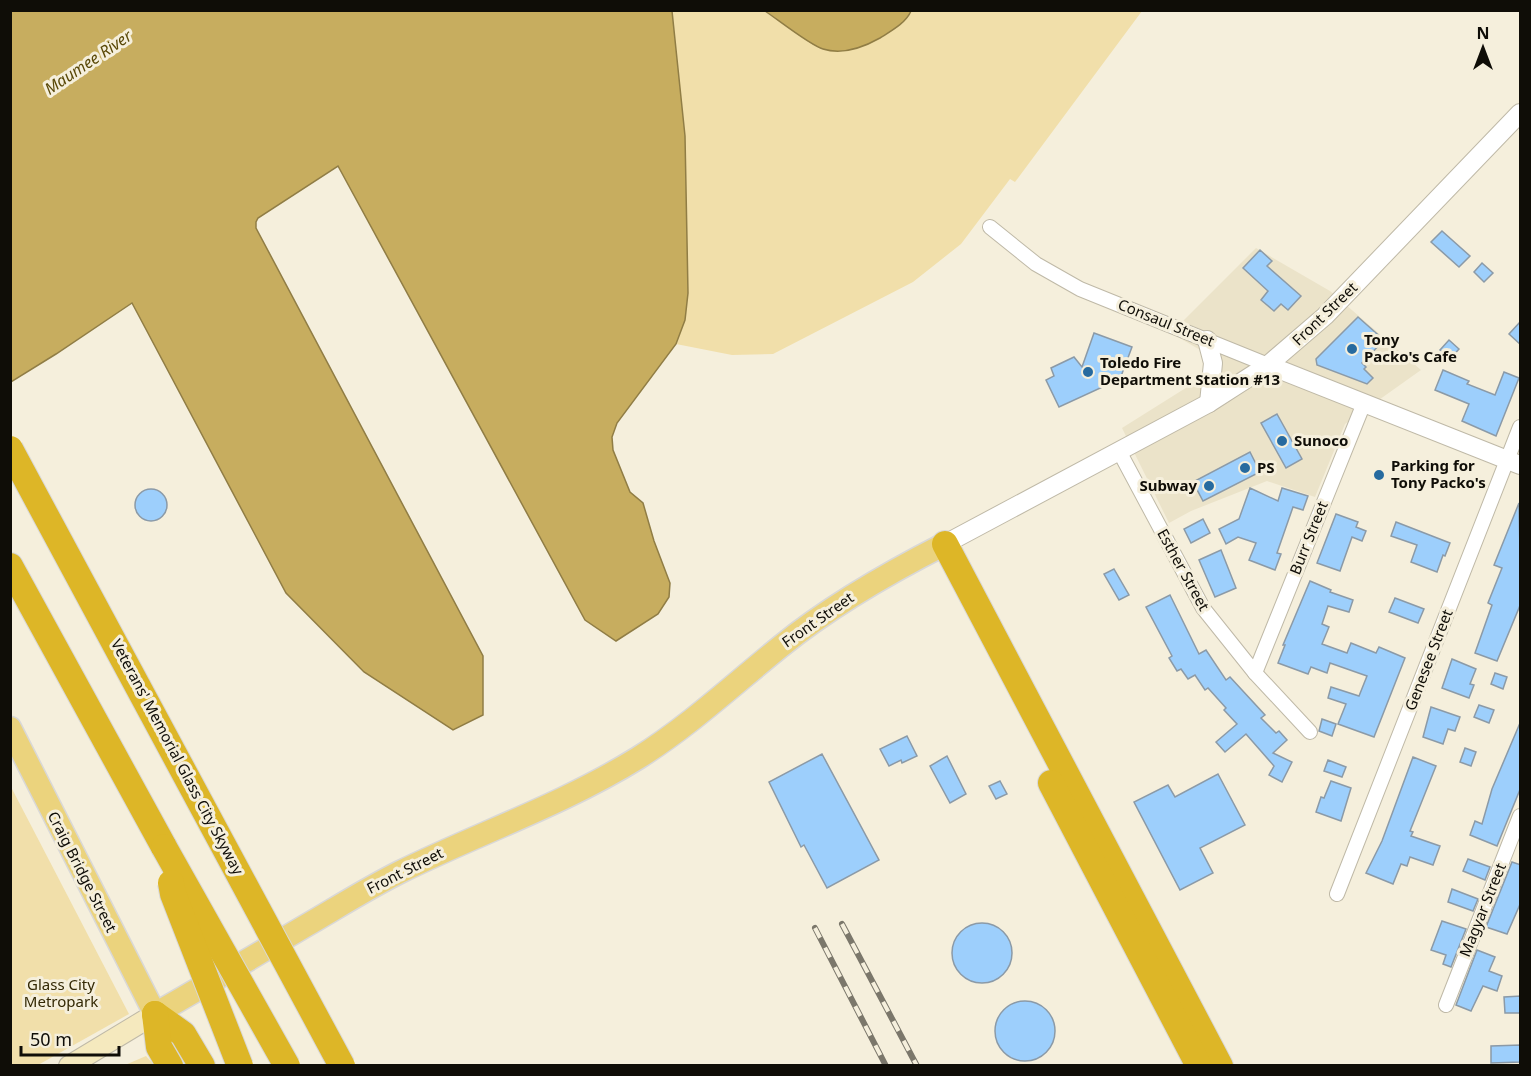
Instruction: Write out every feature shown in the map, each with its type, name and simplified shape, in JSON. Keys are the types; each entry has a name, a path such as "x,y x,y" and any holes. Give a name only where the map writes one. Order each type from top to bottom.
{"highway":[{"name":"Veterans' Memorial Glass City Skyway","path":"10,449 342,1065"},
{"path":"938,547 1199,1065"},
{"path":"938,547 1220,1065"},
{"path":"10,566 286,1065"},
{"path":"164,847 173,894 240,1065"},
{"path":"155,1014 159,1047 170,1065"},
{"path":"155,1014 183,1034 202,1065"}],"main road":[{"name":"Front Street","path":"69,1065 381,882 442,852 571,795 619,769 662,742 700,714 780,646 817,619 938,547"},
{"name":"Craig Bridge Street","path":"10,728 155,1014"}],"street":[{"name":"Front Street","path":"938,547 1209,402 1268,365 1325,316 1521,113"},
{"name":"Consaul Street","path":"990,227 1036,264 1080,289 1514,462"},
{"path":"1207,340 1213,363 1209,402"},
{"name":"Burr Street","path":"1255,673 1364,403"},
{"name":"Genesee Street","path":"1337,894 1514,462 1521,427"},
{"name":"Esther Street","path":"1119,451 1203,608 1255,673 1310,732"},
{"name":"Magyar Street","path":"1446,1005 1521,816"}],"shaded area":[{"path":"1256,248 1330,291 1421,370 1345,424 1315,497 1267,481 1191,511 1169,523 1122,428 1208,374 1207,354 1171,333"}],"green space":[{"path":"672,11 764,11 822,49 909,16 911,11 1142,11 1015,182 1010,179 961,244 913,282 773,354 732,355 676,344 685,320 688,293 685,136"},
{"name":"Glass City Metropark","path":"10,785 129,1014 38,1065 11,1065"},
{"path":"146,1056 154,1065 125,1065"}],"water":[{"name":"Maumee River","path":"11,10 672,11 685,136 688,293 685,320 676,344 617,423 612,437 613,450 630,492 643,503 670,583 669,597 658,614 616,641 585,620 338,166 258,218 256,228 483,656 483,715 453,730 364,672 286,593 132,303 11,382"},
{"path":"765,11 911,11 902,23 880,38 845,51 830,51 803,38"}],"building":[{"path":"1442,231 1470,256 1459,267 1431,242"},
{"path":"1260,250 1272,261 1267,266 1301,296 1288,310 1281,304 1274,311 1261,300 1268,291 1243,268"},
{"path":"1482,263 1493,273 1484,282 1474,272"},
{"path":"1358,317 1384,340 1362,363 1366,367 1364,369 1373,378 1367,384 1317,365 1316,359"},
{"path":"1521,321 1521,345 1509,334"},
{"name":"Toledo Fire Department Station #13","path":"1094,333 1132,347 1120,379 1059,407 1046,380 1054,376 1051,368 1074,357 1082,367"},
{"path":"1449,340 1459,349 1450,359 1440,350"},
{"path":"1443,370 1469,381 1467,384 1495,395 1504,372 1519,378 1496,436 1462,421 1469,404 1435,390"},
{"name":"Sunoco","path":"1277,414 1302,459 1286,468 1261,423"},
{"path":"1250,452 1260,472 1203,501 1193,482"},
{"path":"1250,488 1278,501 1282,488 1308,496 1303,510 1293,507 1277,553 1281,554 1275,570 1249,560 1256,543 1238,537 1226,544 1219,529 1239,519"},
{"path":"151,489 162,494 167,505 162,516 151,521 140,516 135,505 140,494"},
{"path":"1519,503 1521,603 1497,661 1475,653 1492,605 1488,603 1502,568 1494,565"},
{"path":"1336,514 1358,522 1356,527 1366,531 1362,541 1352,537 1340,571 1317,563"},
{"path":"1203,519 1210,533 1191,543 1184,529"},
{"path":"1396,522 1450,543 1437,572 1411,562 1417,545 1391,536"},
{"path":"1221,550 1236,588 1215,597 1199,560"},
{"path":"1114,569 1129,595 1119,600 1104,574"},
{"path":"1310,581 1331,590 1330,592 1353,600 1349,612 1328,606 1322,624 1329,627 1322,644 1347,653 1351,643 1376,653 1379,647 1405,658 1374,737 1338,724 1346,704 1328,698 1331,687 1359,696 1367,676 1330,663 1327,673 1311,667 1308,674 1278,663 1285,645 1283,645"},
{"path":"1170,595 1199,654 1206,650 1226,680 1230,677 1265,715 1261,718 1287,740 1273,753 1292,762 1282,782 1269,775 1274,766 1246,734 1225,752 1216,742 1237,724 1208,688 1205,690 1195,675 1188,679 1181,669 1177,671 1169,658 1172,656 1146,607"},
{"path":"1395,598 1424,609 1418,623 1389,612"},
{"path":"1452,659 1476,669 1470,684 1474,685 1469,698 1442,688"},
{"path":"1495,673 1507,677 1503,689 1491,684"},
{"path":"1479,705 1494,710 1489,723 1474,717"},
{"path":"1431,707 1460,717 1455,731 1448,729 1443,744 1423,737"},
{"path":"1322,719 1336,724 1332,736 1319,731"},
{"path":"1520,723 1521,787 1497,846 1470,835 1475,821 1482,824 1492,789"},
{"path":"907,736 917,756 889,766 880,749"},
{"path":"1465,748 1476,752 1471,766 1460,762"},
{"path":"822,754 879,860 827,888 804,845 801,847 769,782"},
{"path":"947,756 966,794 950,803 930,766"},
{"path":"1413,757 1436,766 1410,831 1413,832 1411,836 1440,846 1433,865 1410,857 1407,866 1401,864 1393,884 1366,873 1382,841"},
{"path":"1328,760 1346,767 1342,777 1324,771"},
{"path":"1218,774 1245,825 1200,848 1213,873 1180,890 1134,802 1168,785 1175,797"},
{"path":"1000,781 1007,794 996,799 989,786"},
{"path":"1331,781 1351,788 1341,821 1316,812 1321,797 1324,798"},
{"path":"1468,859 1490,867 1485,880 1463,871"},
{"path":"1512,862 1521,865 1521,902 1507,934 1486,927"},
{"path":"1452,889 1478,899 1473,911 1448,902"},
{"path":"1442,921 1466,929 1451,967 1443,964 1446,955 1431,950"},
{"path":"976,923 988,923 1004,931 1010,941 1012,953 1010,965 1004,975 988,983 976,983 960,975 952,959 952,947 960,931"},
{"path":"1477,950 1495,957 1489,971 1502,976 1497,991 1483,986 1471,1011 1456,1005"},
{"path":"1521,996 1521,1013 1505,1013 1504,997"},
{"path":"1019,1001 1031,1001 1047,1009 1053,1019 1055,1031 1053,1043 1047,1053 1031,1061 1019,1061 1003,1053 995,1037 995,1025 1003,1009"},
{"path":"1521,1045 1521,1062 1491,1063 1491,1046"}],"railway":[{"path":"842,924 917,1066"},
{"path":"815,928 886,1066"}],"place":[{"name":"Tony Packo's Cafe","path":"1352,349"},
{"name":"Toledo Fire Department Station #13","path":"1088,372"},
{"name":"Sunoco","path":"1282,441"},
{"name":"PS","path":"1245,468"},
{"name":"Parking for Tony Packo's","path":"1379,475"},
{"name":"Subway","path":"1209,486"}]}
